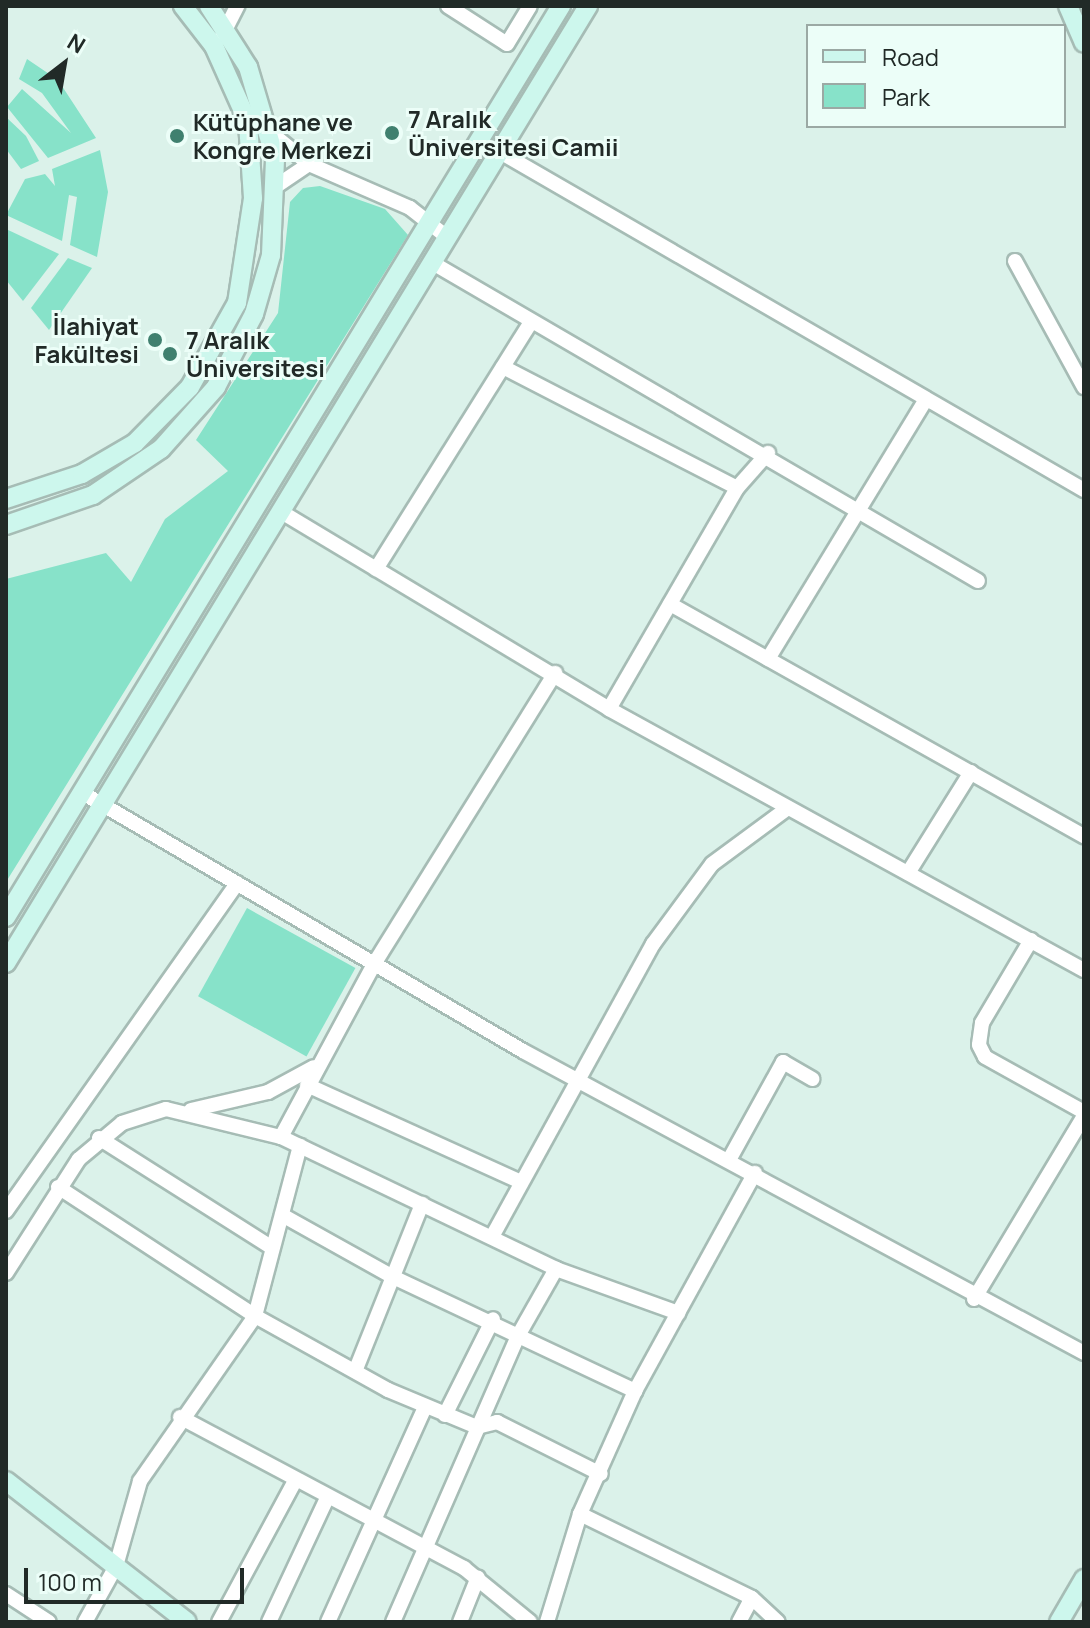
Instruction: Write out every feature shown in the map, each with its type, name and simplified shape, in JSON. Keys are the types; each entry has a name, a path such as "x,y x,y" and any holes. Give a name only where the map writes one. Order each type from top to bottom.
{"street":[{"path":"6,525 93,495 191,420 227,370 254,314 273,223 276,186 271,133 228,31 209,6"},
{"path":"211,42 228,31 237,6"},
{"path":"448,6 507,44 530,6"},
{"path":"38,910 9,904 429,230 561,6"},
{"path":"6,963 588,6"},
{"path":"1068,6 1084,43"},
{"path":"6,499 82,474 122,451 190,387 231,319 252,222 248,122 211,42 190,9"},
{"path":"271,133 309,164 410,208 429,230 447,237"},
{"path":"500,152 1084,490"},
{"path":"276,186 309,164"},
{"path":"252,222 273,223"},
{"path":"1015,261 1084,387"},
{"path":"431,262 531,322 861,506 978,581"},
{"path":"376,569 531,322"},
{"path":"503,367 737,488"},
{"path":"768,659 926,399"},
{"path":"609,709 737,488 768,453"},
{"path":"280,511 555,673 609,709 1084,970"},
{"path":"670,604 1084,836"},
{"path":"281,1137 314,1067 374,964 555,673"},
{"path":"908,873 971,772"},
{"path":"81,792 577,1079 755,1173 974,1299 1084,1353"},
{"path":"493,1235 653,944 712,864 788,808"},
{"path":"6,1211 237,883"},
{"path":"974,1299 1084,1114 985,1057 979,1045 982,1023 1031,940"},
{"path":"729,1160 783,1062 813,1079"},
{"path":"6,1273 58,1187 99,1138 143,1113 184,1112 268,1092 314,1067"},
{"path":"307,1085 521,1182"},
{"path":"184,1112 281,1137 493,1235 556,1269 678,1313"},
{"path":"99,1138 269,1246"},
{"path":"85,1622 116,1566 129,1503 180,1417 255,1316 269,1246 282,1215 300,1146"},
{"path":"547,1622 580,1514 601,1474 635,1391 755,1173"},
{"path":"58,1187 255,1316 425,1407 477,1427 497,1422 601,1474"},
{"path":"356,1369 422,1204"},
{"path":"282,1215 393,1277 493,1319 635,1391"},
{"path":"393,1622 519,1334 556,1269"},
{"path":"445,1415 493,1319"},
{"path":"328,1622 371,1520 425,1407"},
{"path":"180,1417 327,1498 426,1546 478,1577 530,1622"},
{"path":"6,1481 187,1622"},
{"path":"219,1622 295,1481"},
{"path":"269,1622 327,1498"},
{"path":"580,1514 752,1598 778,1622"},
{"path":"460,1622 478,1577"},
{"path":"1059,1622 1084,1579"},
{"path":"6,1594 49,1622"},
{"path":"739,1622 752,1598"}],"green space":[{"path":"27,59 58,80 96,138 48,158 7,107 22,89 71,133 42,93 19,79"},
{"path":"6,117 26,136 39,161 21,169 6,149"},
{"path":"100,150 108,192 97,257 70,245 77,197 69,195 62,241 6,215 25,179 45,174 55,186 52,169"},
{"path":"320,186 385,209 408,235 6,882 6,579 106,553 131,582 165,519 228,471 196,440 278,313 290,202 303,188"},
{"path":"6,229 59,254 23,301 6,280"},
{"path":"68,258 92,268 49,330 31,308"},
{"path":"247,908 355,968 306,1056 198,996"}],"place":[{"name":"7 Aralık Üniversitesi Camii","path":"392,133"},
{"name":"Kütüphane ve Kongre Merkezi","path":"177,136"},
{"name":"İlahiyat Fakültesi","path":"155,340"},
{"name":"7 Aralık Üniversitesi","path":"170,354"}]}
